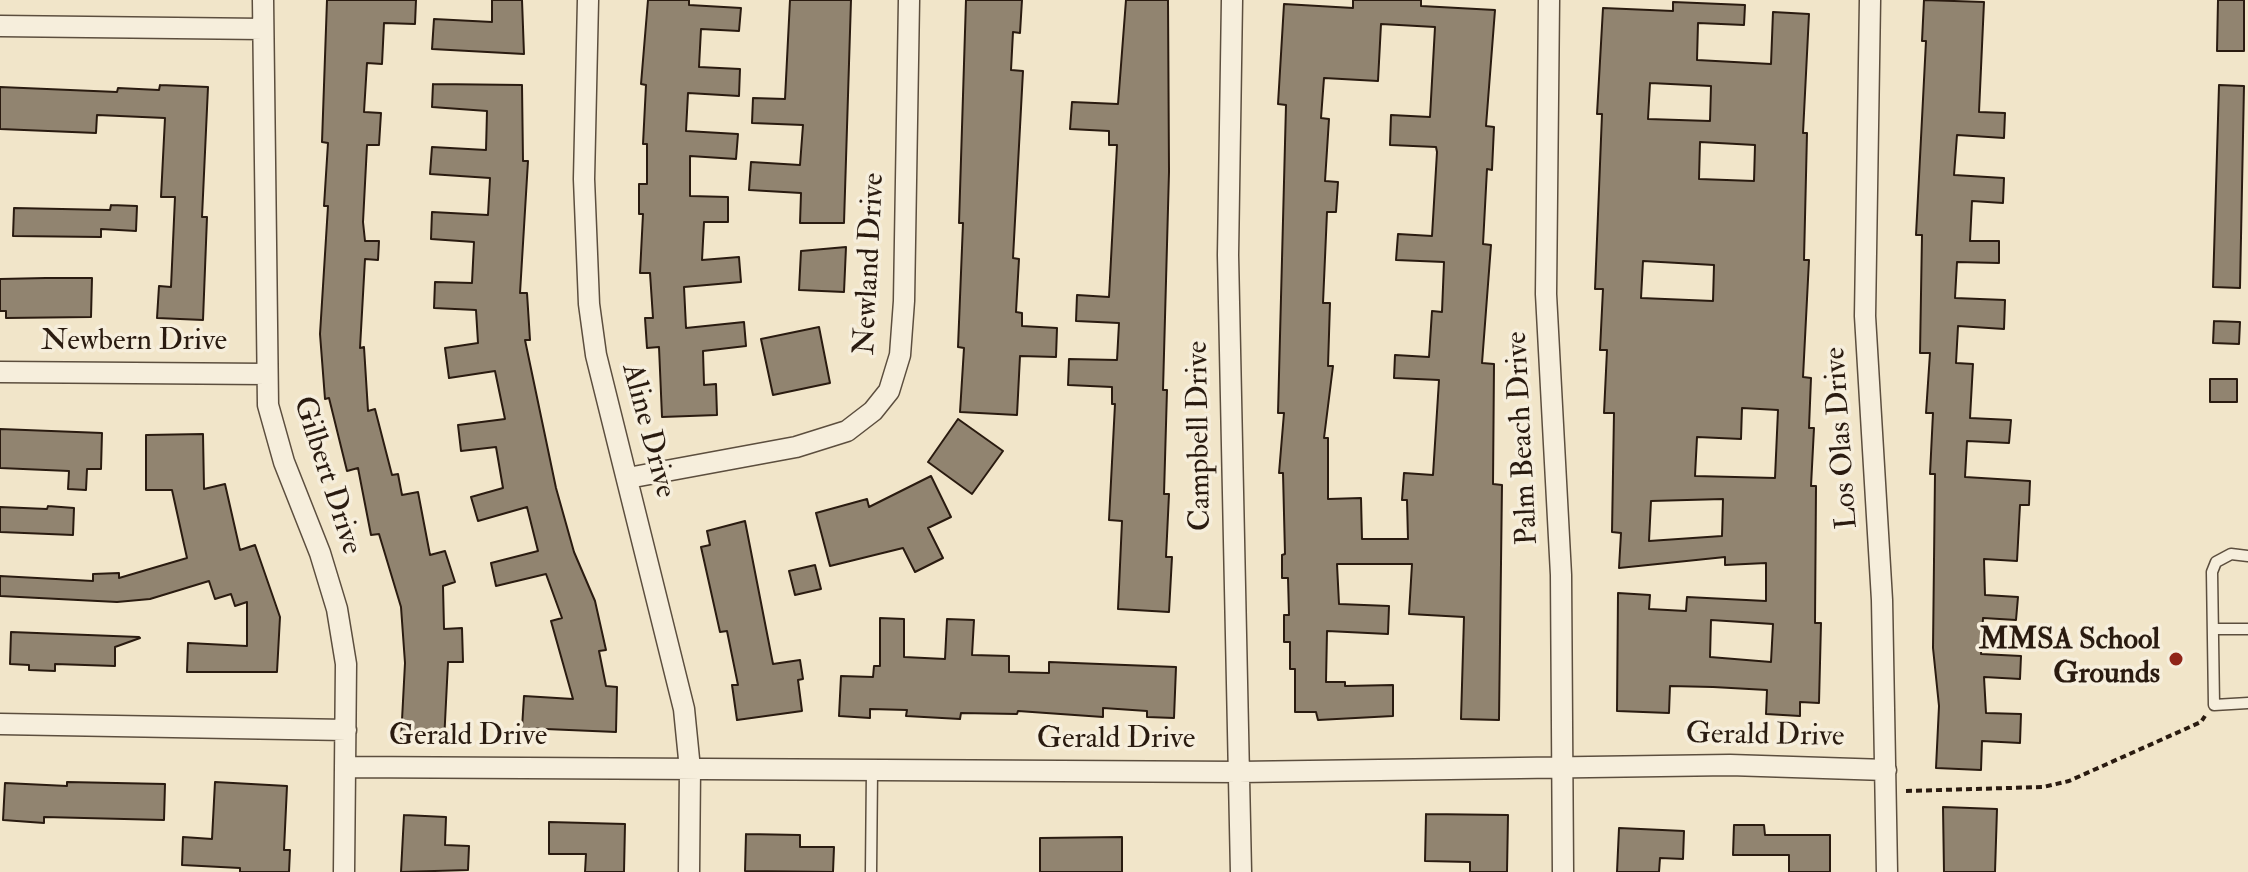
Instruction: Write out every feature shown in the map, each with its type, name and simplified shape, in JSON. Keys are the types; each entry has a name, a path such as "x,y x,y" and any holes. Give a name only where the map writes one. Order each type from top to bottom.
{"street":[{"name":"Gilbert Drive","path":"263,0 267,374 273,428 320,553 337,609 346,664 344,872"},
{"name":"Aline Drive","path":"588,0 584,179 589,304 596,355 674,659 690,769 689,872"},
{"name":"Newland Drive","path":"628,478 796,447 847,431 873,411 889,391 900,355 904,301 909,0"},
{"name":"Campbell Drive","path":"1232,0 1228,255 1241,872"},
{"name":"Palm Beach Drive","path":"1549,0 1546,294 1561,575 1563,872"},
{"name":"Los Olas Drive","path":"1870,0 1865,316 1882,600 1887,872"},
{"path":"0,26 263,29"},
{"name":"Newbern Drive","path":"0,372 267,374"},
{"name":"Gerald Drive","path":"0,724 346,730"},
{"name":"Gerald Drive","path":"346,767 1239,772 1560,765 1886,770"}],"lane":[{"path":"2248,556 2231,554 2216,562 2212,572 2214,705 2248,703"},
{"path":"2213,629 2248,629"},
{"path":"871,872 872,770"}],"path":[{"path":"1886,791 2043,787 2069,781 2201,722 2214,705"}],"building":[{"path":"327,0 416,0 415,24 384,23 382,64 367,63 364,112 381,113 379,145 367,145 363,222 365,241 379,241 378,260 365,259 360,348 364,347 368,411 375,409 392,475 398,474 402,495 418,492 430,555 445,551 455,582 443,586 444,629 462,628 463,662 448,662 444,742 401,739 405,663 401,607 379,534 371,535 358,468 347,471 329,398 325,399 320,334 328,206 324,206 328,143 322,142"},
{"path":"492,0 522,0 524,54 432,49 434,19 492,22"},
{"path":"648,0 689,0 689,5 741,8 739,31 701,29 699,67 740,69 739,96 688,93 686,131 738,134 736,159 690,156 690,196 728,197 728,222 704,222 702,260 739,257 741,282 684,287 686,328 744,322 746,346 703,351 704,385 716,384 717,415 662,417 659,347 647,348 645,318 653,318 650,273 640,273 643,214 639,214 639,184 647,184 647,144 643,144 646,85 641,84"},
{"path":"790,0 851,0 844,223 800,223 801,193 749,190 751,162 800,165 803,125 752,123 753,98 785,99"},
{"path":"966,0 1022,0 1020,33 1013,32 1011,70 1023,71 1013,258 1019,259 1016,312 1022,313 1022,326 1057,328 1056,357 1020,356 1017,415 960,412 964,348 958,347 963,223 959,223"},
{"path":"1126,0 1168,0 1169,172 1163,390 1167,390 1164,494 1169,494 1166,557 1172,557 1169,612 1118,609 1122,521 1109,520 1115,404 1112,404 1112,387 1068,385 1069,359 1117,360 1119,323 1076,321 1077,295 1109,297 1117,145 1109,145 1109,131 1070,129 1072,102 1118,104"},
{"path":"1353,0 1421,0 1421,6 1495,10 1486,126 1494,127 1492,170 1487,169 1483,244 1491,245 1482,363 1494,364 1493,484 1502,485 1499,720 1461,719 1464,617 1409,614 1412,564 1337,564 1339,604 1389,606 1388,634 1327,631 1326,682 1345,682 1345,686 1393,685 1393,716 1318,720 1316,712 1295,712 1295,669 1290,669 1290,642 1284,642 1284,615 1289,615 1288,578 1282,578 1282,555 1285,554 1283,473 1279,473 1284,413 1278,413 1286,105 1278,104 1284,4 1353,8","holes":["1381,24 1435,27 1430,117 1391,115 1390,145 1436,147 1437,152 1432,236 1398,234 1396,260 1444,262 1442,312 1432,311 1429,357 1395,355 1394,378 1439,380 1433,475 1404,473 1402,500 1407,500 1408,539 1362,539 1361,498 1328,499 1328,438 1324,438 1333,366 1328,366 1330,303 1323,303 1327,212 1336,212 1338,182 1325,181 1329,119 1321,118 1324,78 1378,81"]},
{"path":"1924,0 1984,2 1979,112 2005,113 2004,138 1957,135 1954,175 2004,178 2003,203 1972,201 1970,241 1999,241 1999,263 1957,262 1955,298 2005,300 2004,329 1958,326 1956,363 1973,364 1970,418 2011,420 2009,443 1967,441 1965,477 2030,481 2029,505 2020,505 2017,561 1984,559 1985,595 2018,597 2016,620 1983,618 1981,654 2021,656 2020,679 1984,677 1986,713 2021,714 2020,743 1982,741 1981,770 1936,768 1939,706 1933,648 1935,474 1930,474 1933,413 1926,413 1930,353 1920,353 1922,235 1916,235 1926,41 1922,41"},
{"path":"2218,0 2244,0 2244,51 2217,51"},
{"path":"1673,2 1745,5 1744,25 1698,23 1697,60 1771,64 1773,12 1809,14 1803,133 1807,133 1804,260 1809,260 1803,377 1811,378 1809,428 1814,428 1811,486 1816,486 1815,623 1821,623 1819,703 1800,702 1800,716 1766,714 1767,690 1713,687 1670,686 1669,713 1617,711 1618,593 1650,595 1649,609 1686,611 1687,597 1766,601 1766,563 1725,565 1725,557 1619,568 1621,533 1612,532 1614,413 1604,413 1607,350 1600,350 1603,289 1595,289 1602,114 1597,114 1603,8 1673,11","holes":["1650,83 1711,86 1710,121 1648,119","1700,142 1755,145 1754,181 1699,179","1643,261 1714,265 1713,301 1641,298","1742,408 1778,410 1775,478 1695,476 1697,437 1741,439","1723,499 1722,536 1649,541 1651,501","1711,620 1773,624 1771,662 1710,657"]},
{"path":"433,84 522,85 523,161 528,161 520,293 527,293 530,340 525,340 556,488 574,552 595,601 606,650 599,651 606,686 617,687 616,732 522,728 524,696 573,699 551,621 562,618 546,574 496,586 491,563 538,551 527,507 478,521 471,497 503,488 496,447 461,451 458,425 505,419 495,371 449,378 445,348 478,343 476,310 434,308 435,282 472,283 474,242 431,239 432,212 488,215 490,178 430,174 432,147 486,150 487,111 432,107"},
{"path":"160,85 208,87 202,217 207,217 203,320 157,318 159,286 171,287 175,197 161,197 165,118 97,115 96,133 0,129 0,87 117,92 118,88 159,90"},
{"path":"2219,85 2244,86 2240,288 2213,287"},
{"path":"111,205 137,206 136,231 101,229 101,237 13,236 14,208 110,210"},
{"path":"846,247 844,292 799,290 801,251"},
{"path":"92,278 91,317 6,318 6,311 0,311 0,279"},
{"path":"2214,321 2240,322 2239,344 2213,343"},
{"path":"819,327 830,383 773,395 761,339"},
{"path":"2210,379 2237,379 2237,402 2210,402"},
{"path":"958,419 1003,451 972,494 928,462"},
{"path":"0,429 102,433 101,469 87,469 86,490 68,489 69,471 0,468"},
{"path":"203,434 204,489 225,484 240,550 255,545 280,617 277,672 187,672 188,643 247,646 247,602 235,606 231,594 215,599 209,581 150,599 117,602 0,596 0,576 93,581 93,574 119,573 119,578 187,558 172,490 146,490 146,435"},
{"path":"931,476 951,517 928,528 943,558 915,572 903,548 830,566 816,513 867,499 869,507"},
{"path":"48,506 74,508 73,535 0,532 0,507 47,509"},
{"path":"745,521 773,664 800,660 803,679 798,680 802,711 737,720 732,685 738,685 727,631 720,632 701,547 710,545 707,531"},
{"path":"815,565 821,589 795,595 789,571"},
{"path":"880,618 904,619 904,657 945,659 947,619 974,620 972,655 1009,656 1009,672 1049,673 1049,662 1176,667 1174,718 1147,717 1147,711 1103,708 1103,717 1018,711 1017,714 961,713 960,719 906,716 907,710 870,709 870,718 839,716 841,676 873,677 874,666 880,666"},
{"path":"11,632 140,638 115,647 115,666 55,664 55,671 29,670 29,665 10,664"},
{"path":"67,782 165,784 164,820 44,817 44,823 3,820 5,783 67,786"},
{"path":"215,782 287,786 284,850 290,850 289,872 240,872 240,868 182,865 183,837 212,839"},
{"path":"1943,807 1997,809 1995,872 1944,872"},
{"path":"1426,814 1508,815 1507,872 1470,872 1470,862 1425,861"},
{"path":"404,815 446,817 445,845 469,846 468,870 401,872"},
{"path":"549,822 625,824 624,872 585,872 586,854 549,854"},
{"path":"1734,825 1764,825 1765,835 1830,835 1830,872 1789,872 1789,855 1733,855"},
{"path":"1619,828 1684,831 1683,859 1660,858 1659,872 1617,872"},
{"path":"746,834 800,835 800,847 834,847 833,872 745,871"},
{"path":"1122,837 1122,872 1040,872 1040,838"}],"place":[{"name":"MMSA School Grounds","path":"2176,659"}]}
